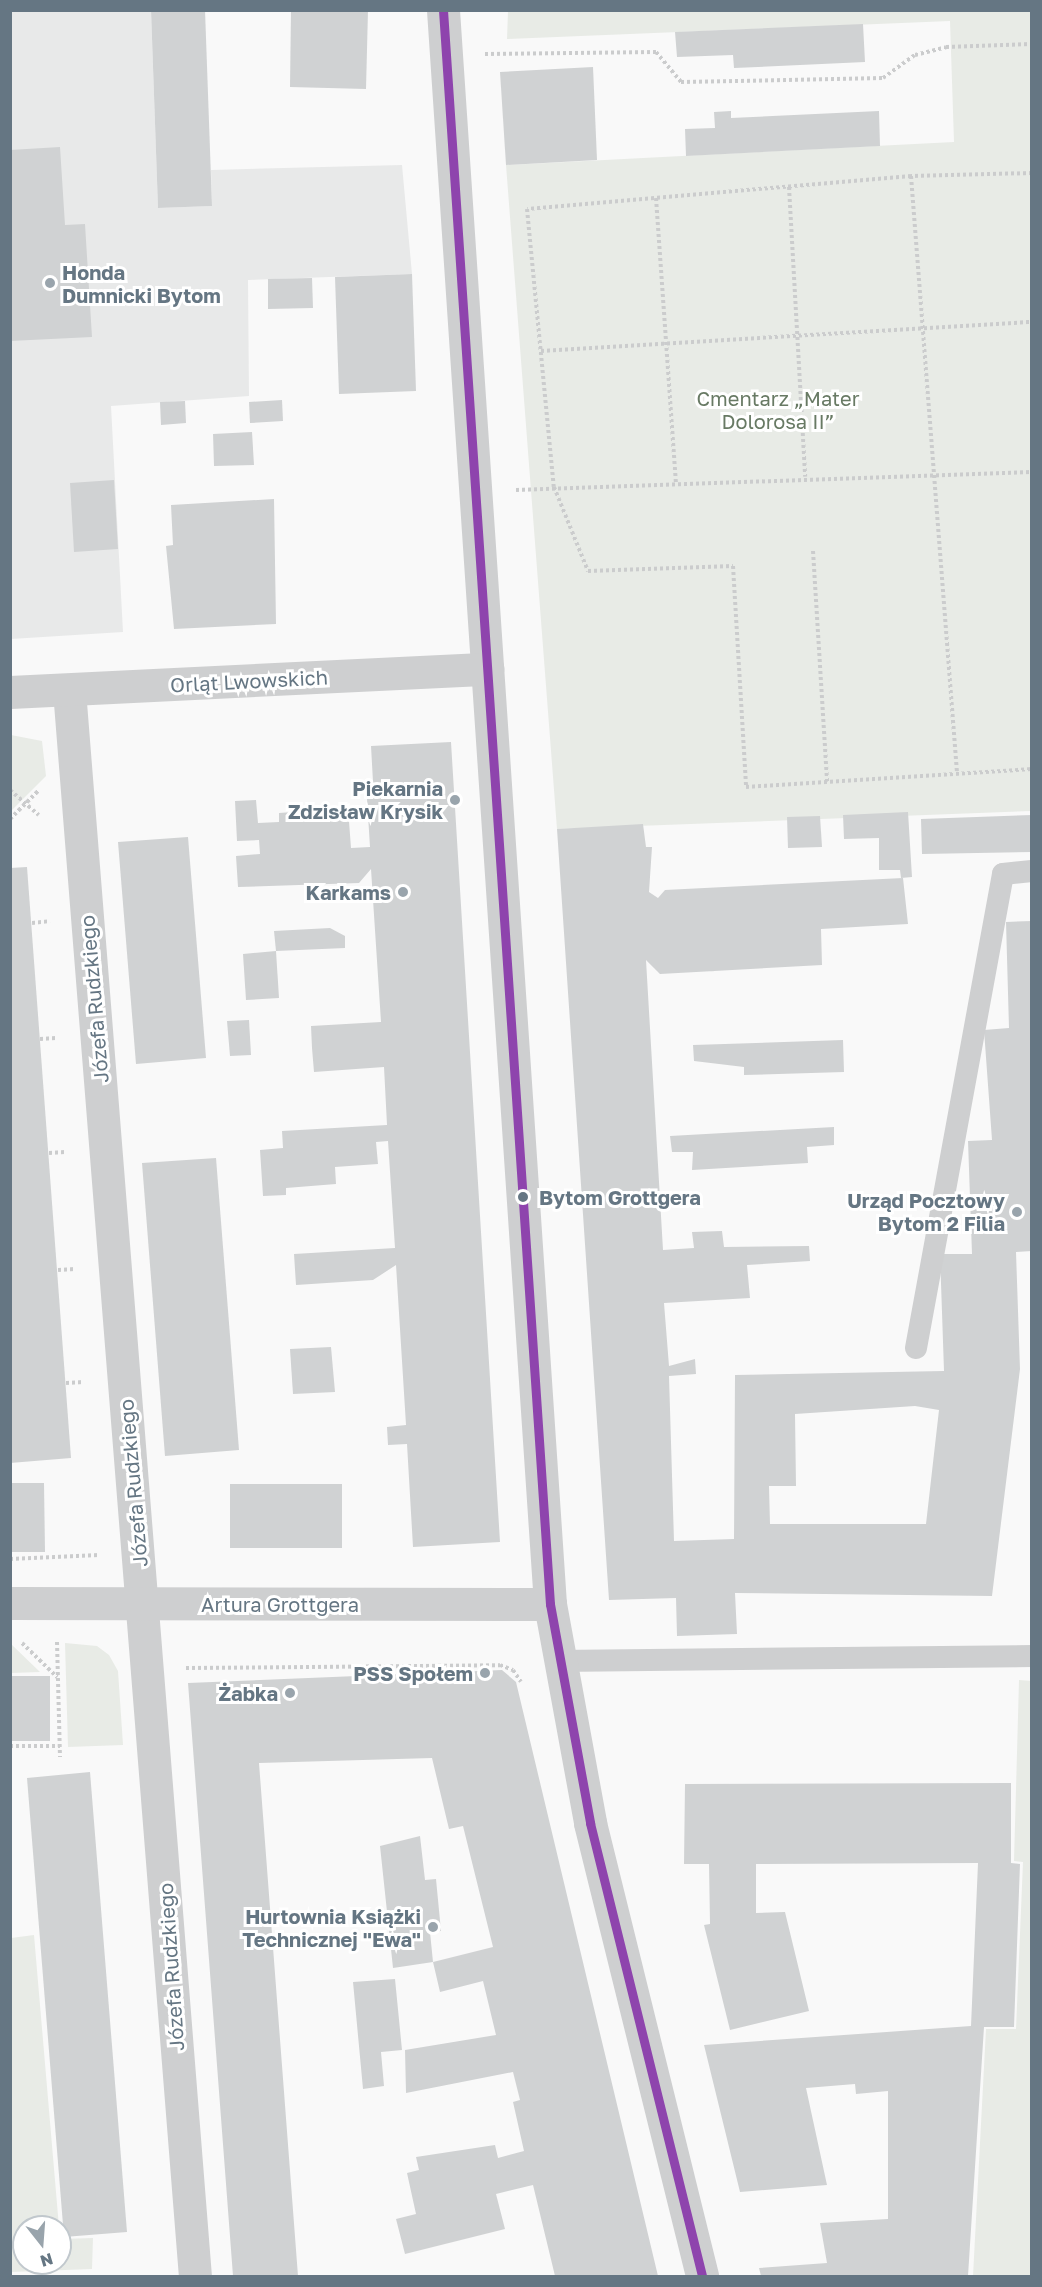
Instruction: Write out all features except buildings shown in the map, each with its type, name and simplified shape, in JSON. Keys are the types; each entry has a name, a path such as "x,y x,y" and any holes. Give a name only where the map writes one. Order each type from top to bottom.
{"street":[{"path":"443,10 550,1604 557,1661 590,1823 702,2277"},
{"name":"Orląt Lwowskich","path":"10,692 487,669"},
{"name":"Józefa Rudzkiego","path":"69,690 195,2277"},
{"name":"Artura Grottgera","path":"10,1603 550,1604"}],"lane":[{"path":"916,1348 1003,874 1032,871"},
{"path":"557,1661 1032,1656"}],"path":[{"path":"472,54 656,52 681,82 883,78 915,55 946,46 1032,44"},
{"path":"1032,173 911,176 527,208 554,487 588,571 733,566 746,787 1032,769"},
{"path":"911,176 957,773"},
{"path":"789,187 805,477"},
{"path":"656,198 676,482"},
{"path":"541,351 1032,322"},
{"path":"506,491 933,471 1032,471"},
{"path":"813,551 827,782"},
{"path":"10,819 43,786"},
{"path":"10,790 48,823"},
{"path":"16,1637 58,1678"},
{"path":"57,1638 60,1757"},
{"path":"174,1669 500,1665 513,1670 523,1689"},
{"path":"10,1746 60,1746"}],"shaded area":[{"path":"11,11 151,11 158,208 212,206 211,170 402,165 412,274 248,280 249,396 111,406 123,632 11,639"}],"green space":[{"name":"Cmentarz „Mater Dolorosa II”","path":"508,11 1031,11 1031,811 557,829 506,165 954,142 950,21 507,39"},
{"path":"11,735 42,741 46,776 11,811"},
{"path":"65,1643 97,1646 109,1655 118,1671 123,1745 68,1747"},
{"path":"11,1644 40,1672 11,1673"},
{"path":"1019,1680 1032,1681 1031,2276 973,2276 986,2029 1016,2029 1023,1862 1014,1861"},
{"path":"34,1935 58,2215 12,2215 11,2272 11,1938"},
{"path":"93,2238 92,2269 72,2270 72,2239"}],"transit line":[{"path":"443,10 550,1604 590,1823 702,2276"}],"place":[{"name":"Honda Dumnicki Bytom","path":"50,283"},
{"name":"Piekarnia Zdzisław Krysik","path":"455,800"},
{"name":"Karkams","path":"403,892"},
{"name":"Bytom Grottgera","path":"523,1197"},
{"name":"Urząd Pocztowy Bytom 2 Filia","path":"1017,1212"},
{"name":"PSS Społem","path":"485,1673"},
{"name":"Żabka","path":"290,1693"},
{"name":"Hurtownia Książki Technicznej \"Ewa\"","path":"433,1927"}]}
